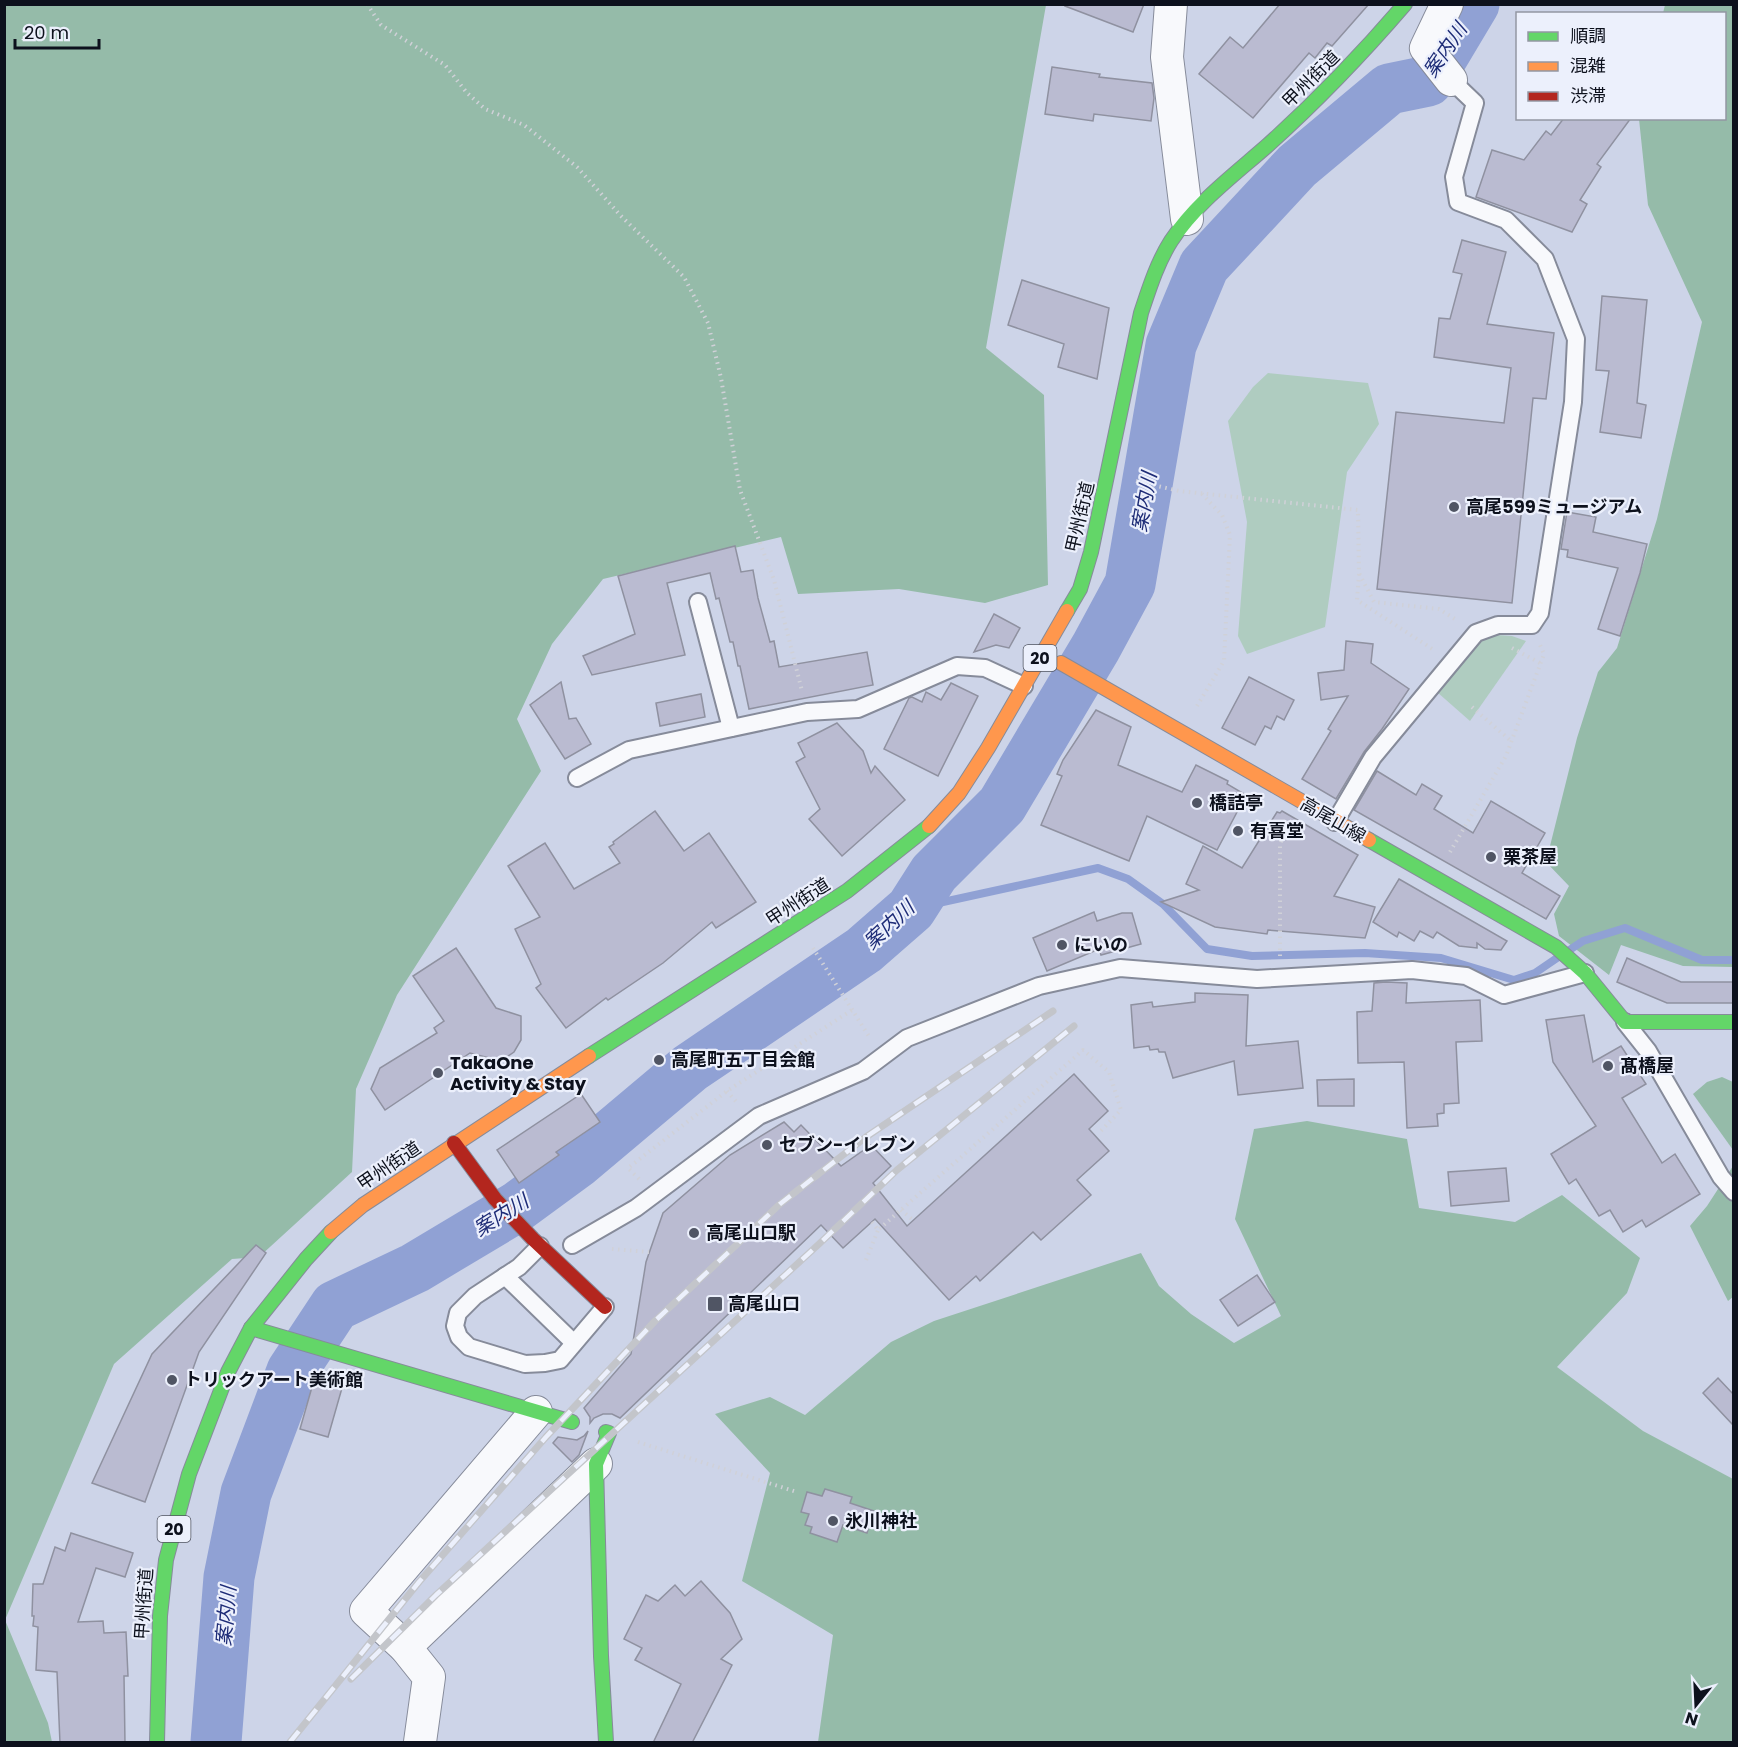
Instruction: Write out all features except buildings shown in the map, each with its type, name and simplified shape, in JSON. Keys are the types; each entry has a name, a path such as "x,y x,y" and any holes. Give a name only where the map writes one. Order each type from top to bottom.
{"main road":[{"name":"甲州街道","path":"157,1743 160,1616 166,1560 189,1474 228,1372 251,1328 306,1259 330,1233 363,1205 454,1143 847,891 927,828 959,793 1024,686 1056,660 1091,552 1141,313 1153,276 1170,242 1188,219 1306,110 1371,44 1405,4"},
{"name":"高尾山線","path":"1056,660 1556,947 1581,970"},
{"path":"1581,970 1625,1022 1734,1022"},
{"path":"454,1143 495,1199 537,1243 605,1307"},
{"path":"251,1328 572,1422"},
{"path":"606,1743 601,1656 596,1464 607,1432"}],"street":[{"path":"1171,4 1167,57 1188,219"},
{"path":"1447,4 1426,48 1451,80"},
{"path":"420,1743 429,1677 405,1647 366,1611 536,1412"},
{"path":"405,1647 596,1464"}],"lane":[{"path":"1335,822 1373,757 1476,633 1498,625 1532,625 1540,613 1571,414 1576,339 1545,259 1506,220 1458,202 1454,177 1475,103 1451,80"},
{"path":"698,602 731,728"},
{"path":"577,778 629,750 807,712 858,709 957,666 985,668 1024,686"},
{"path":"572,1245 636,1208 759,1116 863,1071 907,1038 1039,986 1120,968 1257,979 1412,970 1466,976 1504,995 1581,970"},
{"path":"1625,1022 1648,1051 1721,1176 1734,1192"},
{"path":"537,1243 519,1267 475,1296 458,1313 455,1326 459,1337 469,1347 525,1364 545,1364 560,1359 605,1307"},
{"path":"505,1276 574,1343"}],"path":[{"path":"367,4 381,25 446,65 467,93 485,109 524,125 578,167 621,216 684,277 708,323 721,378 740,490 774,580 807,712"},
{"path":"1129,480 1179,491 1358,510 1357,600 1452,661"},
{"path":"1182,733 1224,661 1230,535 1222,515 1201,493"},
{"path":"1359,573 1374,602 1439,609 1476,633"},
{"path":"1435,879 1506,756 1544,654 1532,625"},
{"path":"1509,647 1540,663"},
{"path":"1472,707 1511,741"},
{"path":"1280,937 1280,844 1298,800"},
{"path":"816,951 882,1056"},
{"path":"654,1195 628,1168 727,1091 852,1010"},
{"path":"866,1260 879,1230 1083,1050 1109,1071 1121,1110 1099,1133"},
{"path":"901,1210 913,1220"},
{"path":"872,1222 879,1230"},
{"path":"607,1432 797,1492"}],"green space":[{"path":"5,5 1046,5 986,348 1044,395 1048,585 985,603 899,589 798,594 781,537 603,579 552,644 517,719 541,771 397,995 356,1089 352,1172 259,1257 232,1259 114,1364 5,1620"},
{"path":"1665,5 1733,5 1733,967 1683,966 1621,945 1609,975 1559,936 1554,914 1569,886 1546,862 1577,738 1598,672 1617,648 1657,519 1702,322 1648,205 1639,120 1726,120 1726,12 1663,12"},
{"path":"1268,373 1368,383 1379,424 1347,472 1325,627 1247,654 1238,636 1247,522 1228,421 1253,387"},
{"path":"1497,635 1512,636 1526,641 1470,721 1437,692 1482,639"},
{"path":"1722,1077 1733,1082 1733,1150 1693,1094 1707,1082"},
{"path":"1307,1121 1407,1139 1419,1208 1515,1222 1562,1195 1640,1258 1627,1293 1557,1367 1643,1431 1733,1479 1733,1742 818,1742 833,1635 742,1581 770,1473 715,1414 770,1397 805,1415 891,1342 934,1321 1141,1253 1159,1286 1191,1314 1234,1343 1281,1316 1235,1219 1254,1129"},
{"path":"1733,1166 1734,1296 1728,1301 1690,1226 1707,1206"},
{"path":"5,1620 48,1723 52,1742 5,1742"}],"waterway":[{"name":"案内川","path":"216,1742 229,1577 246,1493 292,1371 335,1306 415,1268 517,1207 577,1163 690,1068 864,950 911,909 934,873 1002,805 1096,647 1130,584 1171,345 1204,266 1297,166 1389,89 1428,81 1474,4"},
{"path":"911,909 1098,868 1128,879 1163,904 1207,949 1252,956 1365,953 1441,958 1514,980 1535,973 1557,958"},
{"path":"1568,951 1583,941 1625,928 1702,960 1734,960"}],"railway":[{"path":"290,1742 419,1582 546,1437 655,1321 780,1204 866,1137 1053,1011"},
{"path":"351,1679 436,1595 897,1170 1074,1026"}],"traffic: fast":[{"path":"1067,611 1080,589 1091,552 1141,313 1166,249 1192,214 1322,94 1405,4"},
{"path":"589,1056 847,891 929,826"},
{"path":"1369,840 1556,947 1585,973 1625,1022 1734,1022"},
{"path":"157,1742 160,1616 166,1560 189,1474 228,1372 251,1328 306,1259 331,1232"},
{"path":"251,1328 572,1422"},
{"path":"606,1432 609,1433 596,1464 601,1656 606,1742"}],"traffic: slow":[{"path":"929,826 959,793 988,748 1067,611"},
{"path":"1061,663 1369,840"},
{"path":"331,1232 363,1205 589,1056"}],"traffic: jam":[{"path":"454,1143 495,1199 533,1239 605,1307"}],"place":[{"name":"高尾599ミュージアム","path":"1454,507"},
{"name":"橋詰亭","path":"1197,803"},
{"name":"有喜堂","path":"1238,831"},
{"name":"栗茶屋","path":"1491,857"},
{"name":"にいの","path":"1062,945"},
{"name":"高尾町五丁目会館","path":"659,1060"},
{"name":"髙橋屋","path":"1608,1066"},
{"name":"TakaOne Activity & Stay","path":"438,1073"},
{"name":"セブン-イレブン","path":"767,1145"},
{"name":"高尾山口駅","path":"694,1233"},
{"name":"高尾山口","path":"715,1304"},
{"name":"トリックアート美術館","path":"172,1380"},
{"name":"氷川神社","path":"833,1521"}]}
